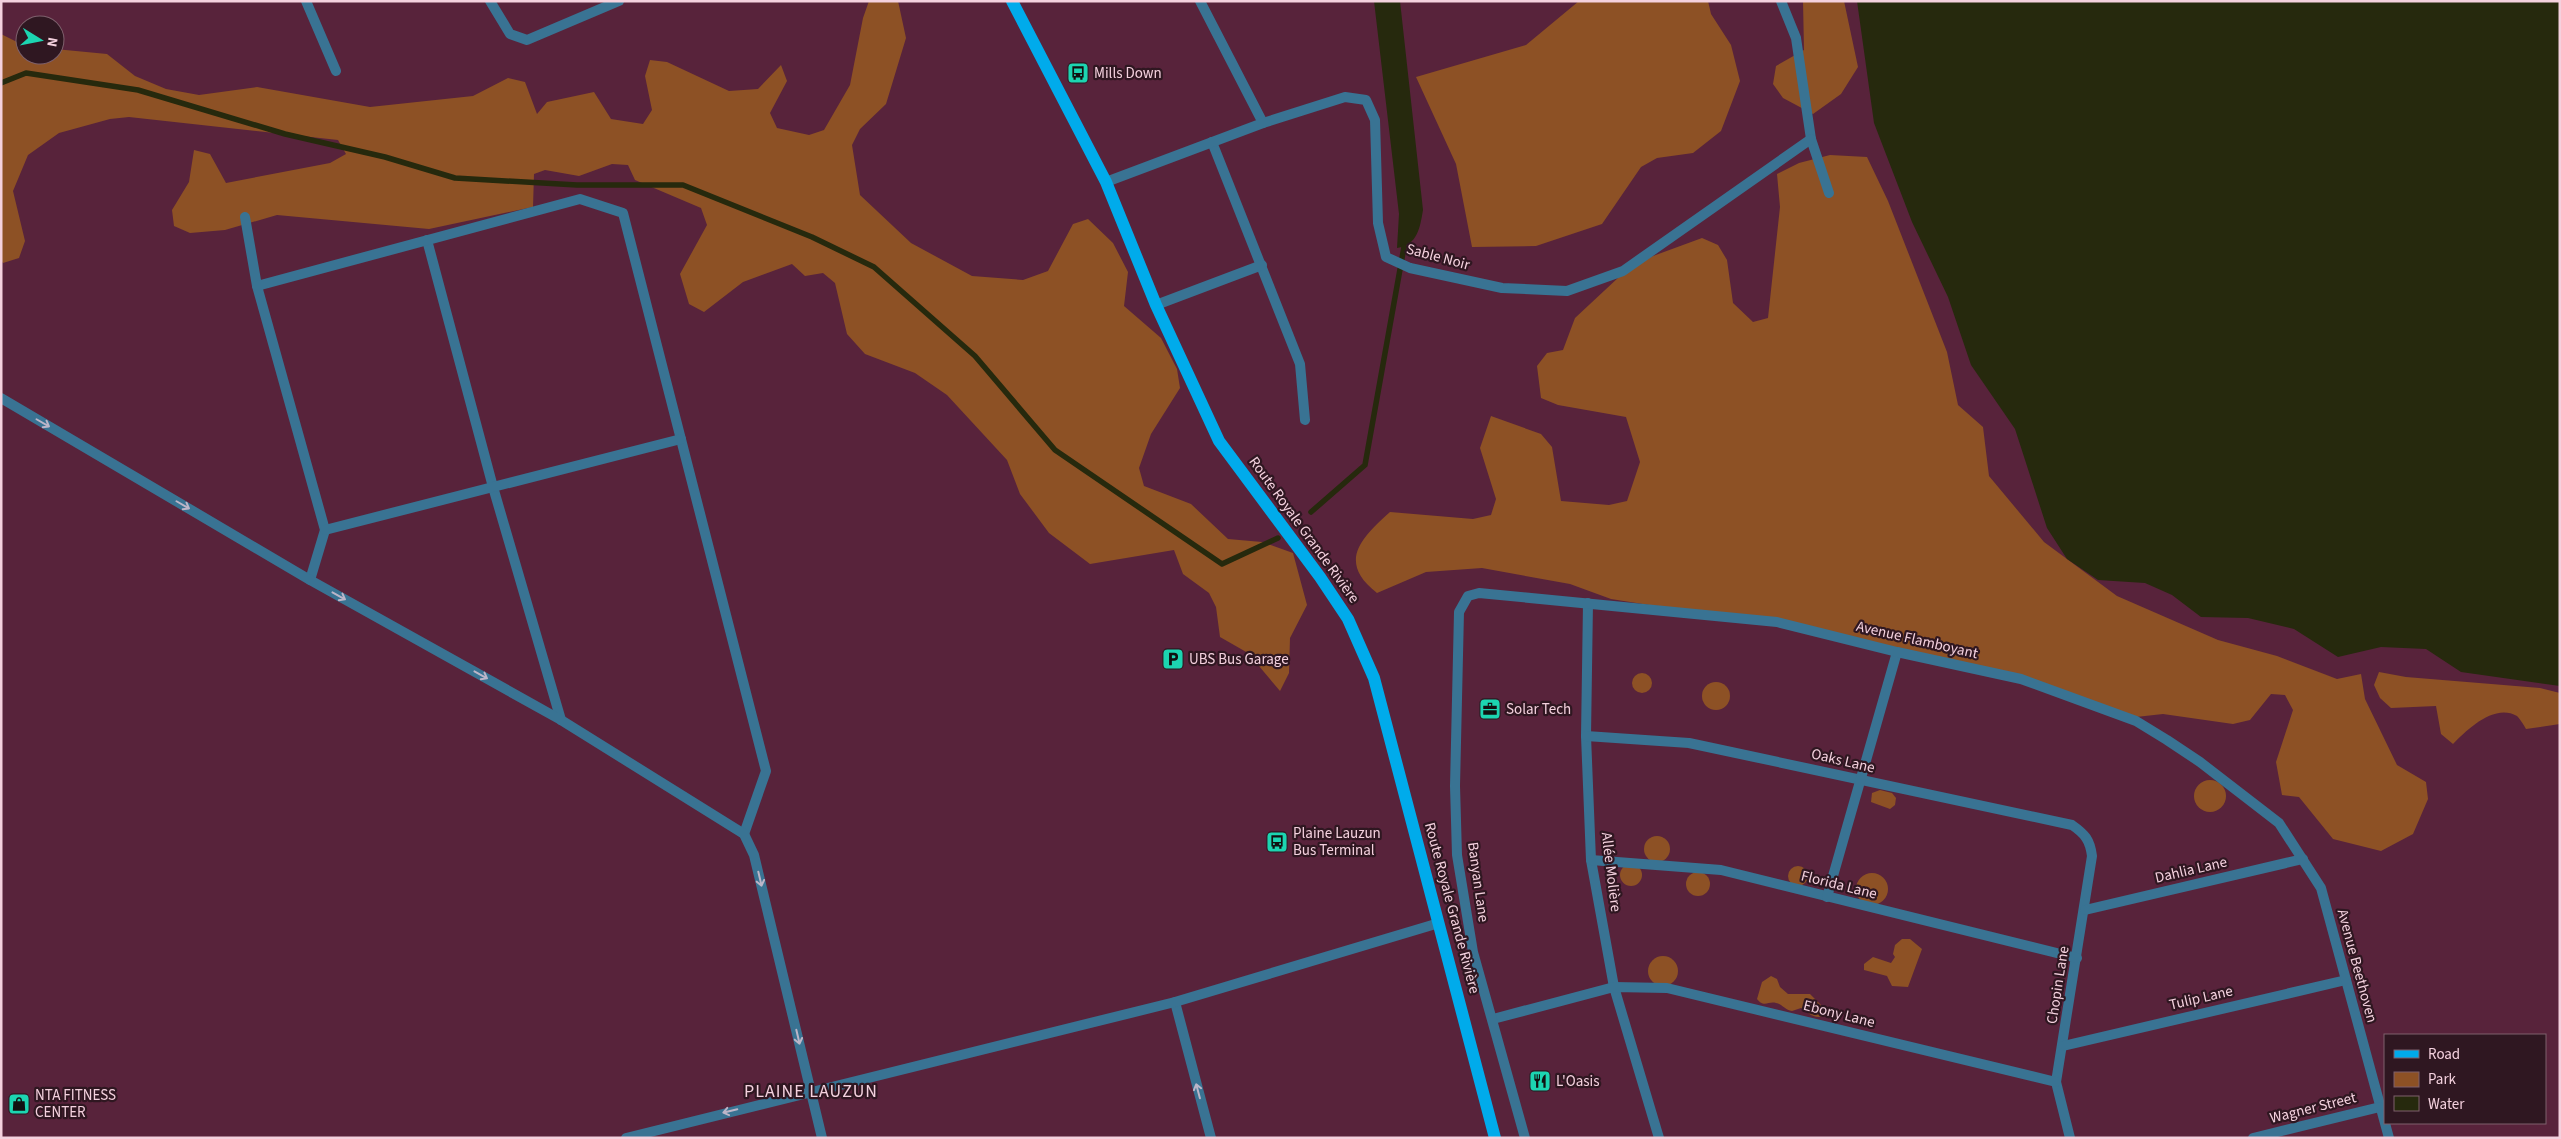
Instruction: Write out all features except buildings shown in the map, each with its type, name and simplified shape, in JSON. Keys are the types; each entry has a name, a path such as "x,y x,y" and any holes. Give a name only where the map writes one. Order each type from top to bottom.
{"main road":[{"name":"Route Royale Grande Rivière","path":"1012,1 1106,182 1156,305 1219,441 1320,577 1348,619 1374,678 1495,1138"}],"street":[{"path":"306,1 336,71"},
{"path":"490,1 510,34 527,40 619,1"},
{"path":"1200,1 1263,123"},
{"path":"1781,1 1796,38 1811,139 1829,193"},
{"name":"Sable Noir","path":"1106,182 1263,123 1345,97 1366,100 1375,120 1378,223 1386,257 1410,268 1502,288 1568,291 1623,271 1811,139"},
{"path":"1212,142 1300,364 1305,420"},
{"path":"257,286 580,199 623,212 766,771 744,834"},
{"path":"245,217 257,286 325,530 310,580"},
{"path":"427,240 493,487 561,720"},
{"path":"1156,305 1262,265"},
{"path":"1,398 310,580 561,720 744,834 754,855 822,1138"},
{"path":"325,530 681,439"},
{"name":"Avenue Flamboyant","path":"1468,596 1479,593 1777,622 1897,652 2022,679 2136,721 2200,762 2279,823 2321,888"},
{"name":"Banyan Lane","path":"1468,596 1459,612 1455,786 1456,855 1474,952 1524,1138"},
{"name":"Allée Molière","path":"1588,603 1586,736 1591,860 1614,987 1659,1138"},
{"path":"1827,897 1897,652"},
{"name":"Oaks Lane","path":"1586,736 1689,743 2072,825 2086,837"},
{"name":"Chopin Lane","path":"2070,1138 2056,1082 2085,910 2092,856 2090,841 2086,837"},
{"name":"Dahlia Lane","path":"2085,910 2303,859"},
{"name":"Florida Lane","path":"1591,860 1722,870 2077,958"},
{"name":"Avenue Beethoven","path":"2321,888 2384,1121"},
{"path":"626,1138 1175,1002 1439,923"},
{"name":"Tulip Lane","path":"2063,1046 2346,980"},
{"name":"Ebony Lane","path":"1493,1019 1614,987 1667,988 2056,1082"},
{"path":"1175,1002 1210,1138"},
{"name":"Wagner Street","path":"2253,1138 2380,1107"},
{"name":"Avenue Beethoven","path":"2385,1124 2389,1138"}],"green space":[{"path":"869,1 898,1 906,38 886,104 860,129 852,145 860,195 911,243 972,276 1023,280 1048,271 1073,224 1088,219 1113,243 1128,272 1124,306 1161,338 1177,369 1180,388 1151,434 1139,468 1144,486 1191,504 1228,539 1262,542 1293,553 1307,605 1290,638 1289,673 1280,691 1248,653 1220,637 1216,607 1209,593 1183,574 1174,550 1090,564 1049,533 1020,494 1007,460 947,395 915,373 865,354 847,334 835,283 823,273 805,276 792,264 743,282 704,312 689,304 680,274 707,225 701,208 635,180 628,165 612,164 579,176 545,170 534,174 533,207 429,229 277,215 225,230 190,233 174,226 172,210 189,182 194,150 210,154 226,183 330,163 346,154 338,140 129,117 110,119 59,133 28,155 13,191 25,241 19,258 3,263 1,260 1,34 15,41 15,65 65,65 65,50 107,54 135,76 166,89 199,95 257,87 370,107 473,96 508,78 525,82 537,114 547,102 594,92 611,119 643,124 652,110 645,76 650,60 667,62 729,91 758,89 781,65 787,81 770,113 777,128 809,135 824,130 850,85 863,18"},
{"path":"1579,1 1708,1 1711,14 1731,45 1740,81 1721,131 1693,153 1657,158 1641,167 1602,224 1536,246 1472,247 1456,164 1416,77 1526,45"},
{"path":"1803,1 1844,1 1858,67 1841,94 1813,114 1783,98 1773,84 1776,66 1804,50"},
{"path":"1830,155 1867,157 1888,201 1947,352 1958,405 1983,427 1989,476 2044,542 2117,596 2218,640 2277,656 2337,679 2361,674 2365,699 2397,765 2426,782 2428,799 2413,834 2381,851 2333,839 2299,797 2282,795 2276,762 2293,710 2285,695 2271,694 2250,720 2233,724 2163,714 2136,717 2095,703 1778,619 1611,599 1570,584 1482,568 1426,572 1377,593 1365,582 1358,571 1356,561 1358,551 1370,531 1390,512 1473,519 1491,515 1496,499 1480,448 1491,416 1541,434 1552,447 1561,501 1609,505 1627,501 1640,462 1626,417 1558,405 1541,398 1537,366 1547,353 1563,350 1575,318 1634,263 1702,238 1718,245 1727,260 1733,303 1753,322 1768,318 1780,207 1777,174 1799,163"},
{"path":"2379,672 2406,677 2540,688 2560,693 2560,724 2526,729 2517,716 2499,713 2490,715 2473,726 2453,744 2441,734 2436,706 2391,708 2380,698 2374,685"},
{"path":"1638,673 1646,673 1652,679 1652,687 1646,693 1638,693 1632,687 1632,679"},
{"path":"1716,682 1726,686 1730,696 1726,706 1716,710 1706,706 1702,696 1706,686"},
{"path":"2210,780 2221,785 2226,796 2221,807 2210,812 2199,807 2194,796 2199,785"},
{"path":"1880,790 1892,793 1896,798 1895,805 1890,809 1871,802 1872,793"},
{"path":"1657,836 1666,840 1670,849 1666,858 1657,862 1648,858 1644,849 1648,840"},
{"path":"1631,864 1639,867 1642,875 1639,883 1631,886 1623,883 1620,875 1623,867"},
{"path":"1798,866 1805,869 1808,876 1805,883 1798,886 1791,883 1788,876 1791,869"},
{"path":"1698,872 1703,873 1709,879 1709,889 1703,895 1698,896 1693,895 1687,889 1686,884 1687,879 1693,873"},
{"path":"1872,873 1878,874 1883,878 1887,883 1887,895 1883,900 1878,904 1872,905 1866,904 1861,900 1857,895 1856,889 1857,883 1861,878 1866,874"},
{"path":"1902,939 1910,939 1922,949 1908,987 1892,986 1887,976 1864,970 1864,964 1873,957 1891,963 1895,957 1893,954 1895,945"},
{"path":"1663,956 1674,960 1678,971 1674,982 1663,986 1652,982 1648,971 1652,960"},
{"path":"1771,976 1777,979 1780,987 1788,994 1810,994 1821,1005 1829,1009 1828,1014 1816,1017 1801,1008 1792,1011 1778,1004 1759,1002 1757,999 1762,982"}],"water":[{"path":"1374,1 1400,1 1423,210 1419,229 1414,239 1410,243 1397,248 1399,214"},
{"path":"1857,1 2560,1 2560,686 2461,672 2426,649 2381,647 2338,657 2294,629 2248,618 2201,617 2172,595 2145,583 2098,580 2067,559 2047,528 2015,429 1971,365 1948,297 1912,222 1874,123"}],"waterway":[{"path":"1,83 26,73 138,90 285,134 385,157 455,178 577,185 683,185 812,237 874,267 975,356 1055,450 1222,564 1278,538"},
{"path":"1311,512 1365,465 1404,247"}],"place":[{"name":"Mills Down","path":"1078,73"},
{"name":"UBS Bus Garage","path":"1173,659"},
{"name":"Solar Tech","path":"1490,709"},
{"name":"Plaine Lauzun Bus Terminal","path":"1277,842"},
{"name":"L'Oasis","path":"1540,1081"},
{"name":"NTA FITNESS CENTER","path":"19,1104"}],"district":[{"name":"PLAINE LAUZUN","path":"811,1091"}]}
